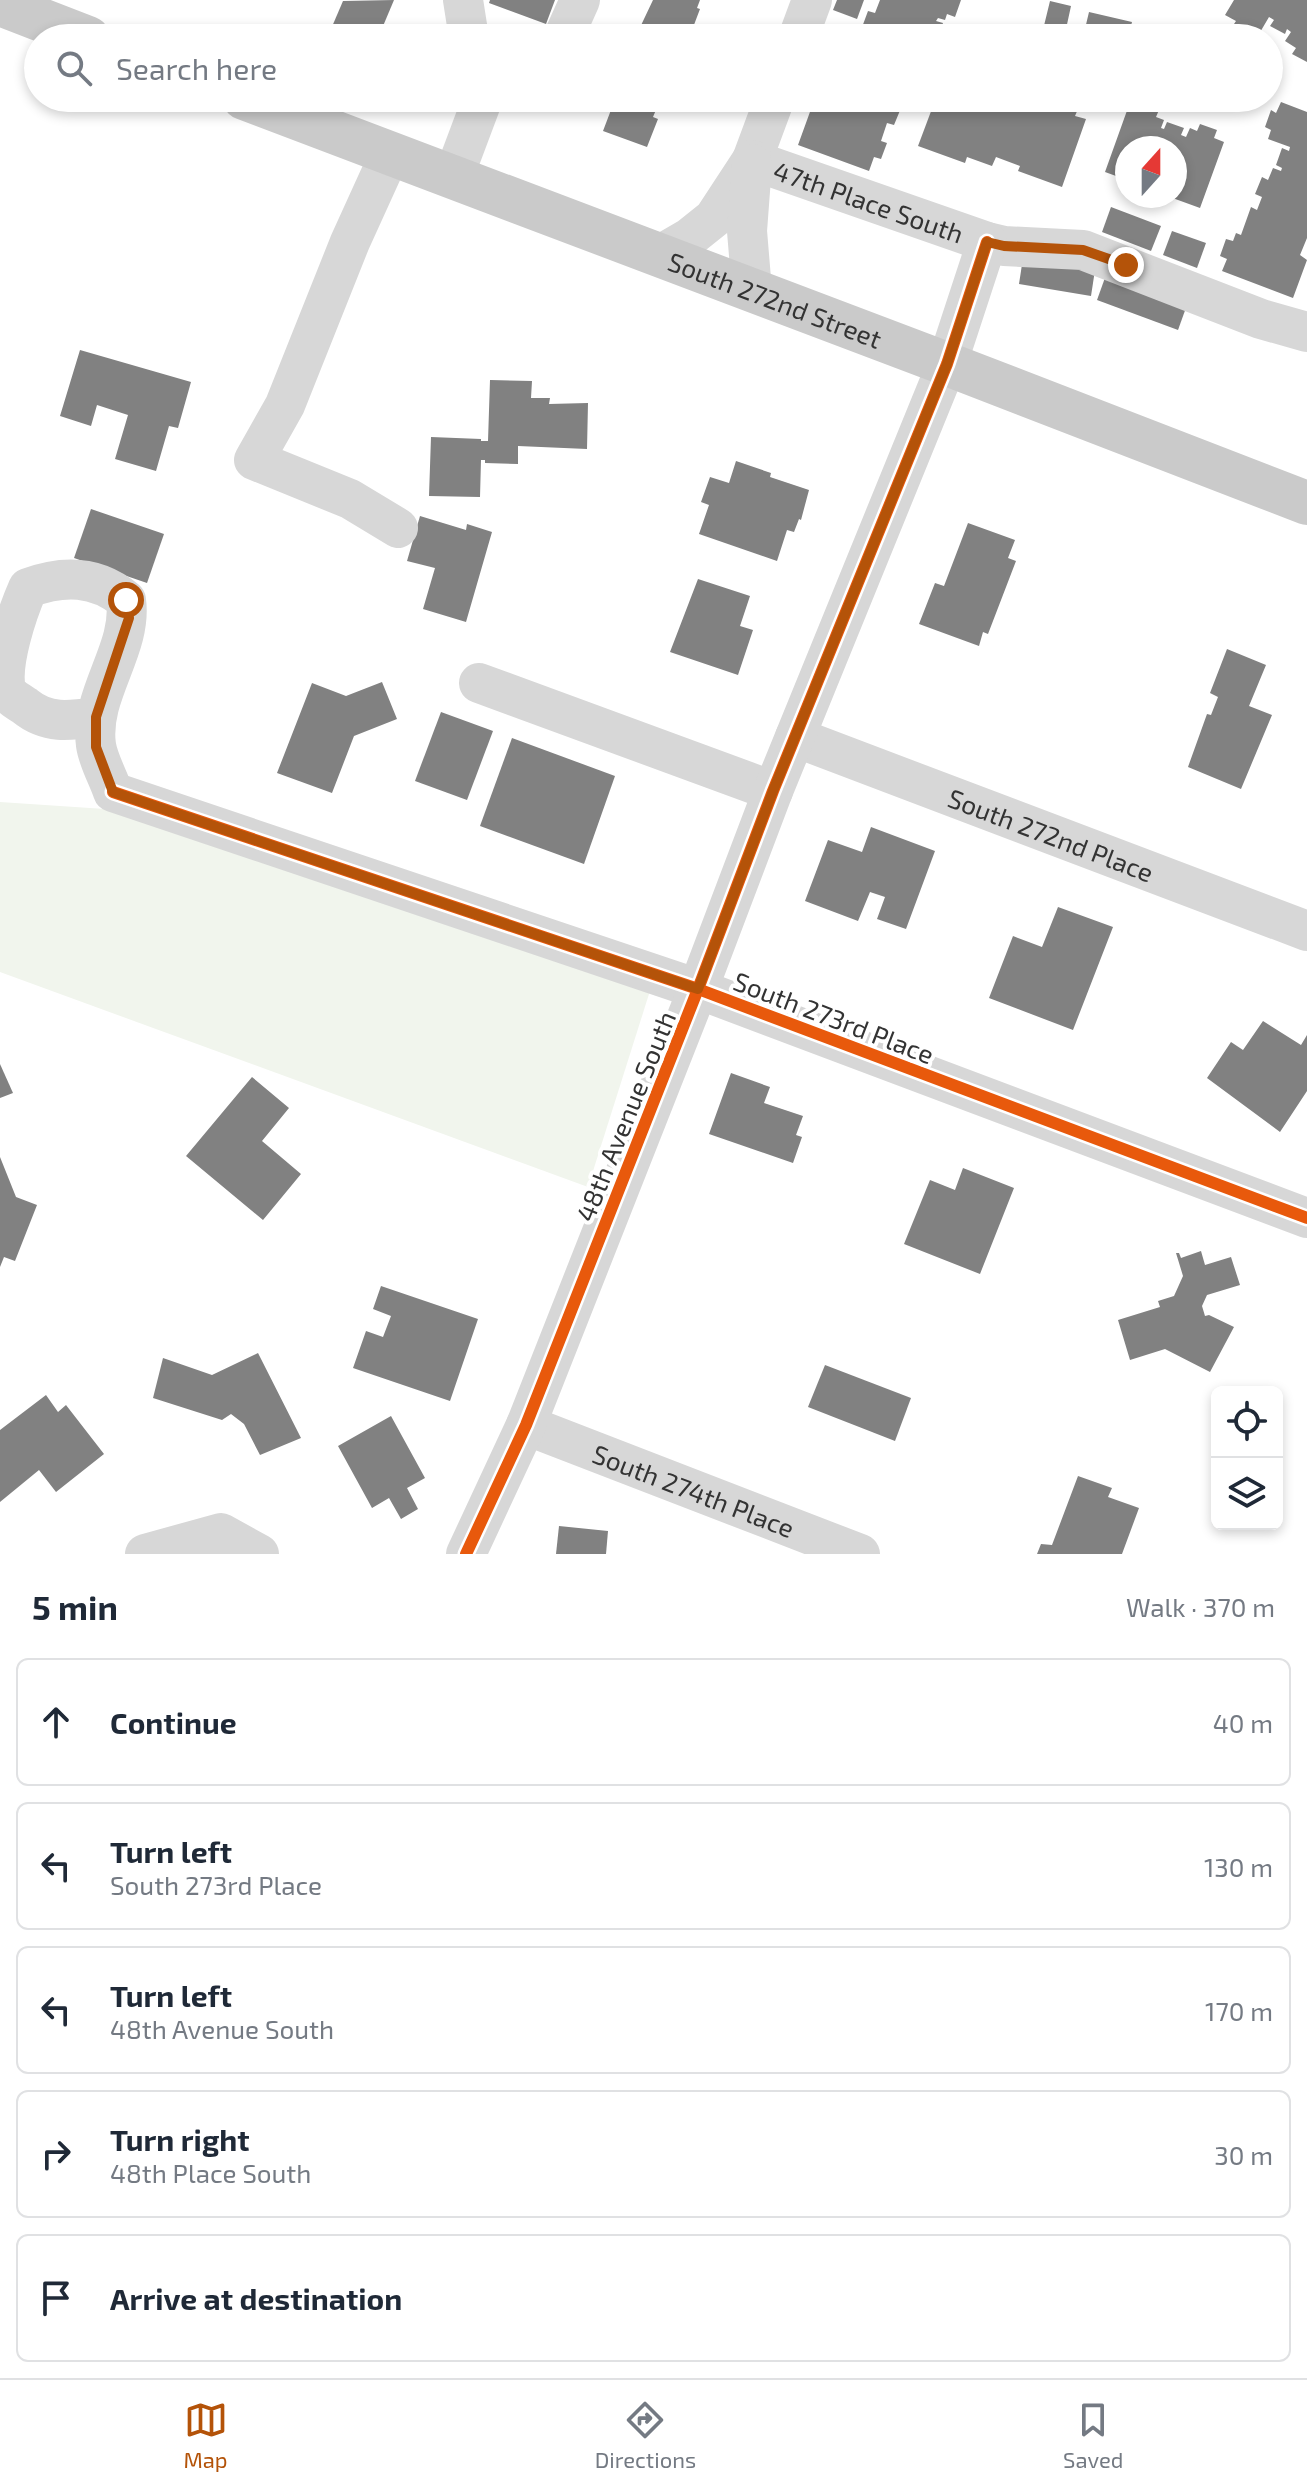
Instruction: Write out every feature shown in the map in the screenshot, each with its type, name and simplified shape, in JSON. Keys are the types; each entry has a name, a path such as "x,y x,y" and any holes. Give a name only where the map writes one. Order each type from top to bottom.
{"main road":[{"path":"2,3 54,24"},
{"name":"South 272nd Street","path":"280,112 1307,503"}],"street":[{"path":"463,0 467,24"},
{"path":"569,24 580,0"},
{"path":"803,24 812,0"},
{"path":"453,178 478,112"},
{"name":"47th Place South","path":"658,256 689,238 714,218 752,160 770,112"},
{"path":"390,154 350,242 285,405 254,460 350,499 398,528"},
{"name":"47th Place South","path":"752,160 987,242 1004,246 1083,250 1261,319 1307,332"},
{"name":"47th Place South","path":"752,160 747,231 752,291"},
{"name":"48th Avenue South","path":"466,1554 526,1425 773,791 947,364 987,242"},
{"path":"479,683 773,791"},
{"name":"South 273rd Place","path":"96,717 96,747 113,792 698,989 1307,1218"},
{"name":"South 272nd Place","path":"795,737 1307,931"},
{"name":"South 274th Place","path":"526,1425 860,1554"},
{"path":"145,1554 221,1533 259,1554"}],"shaded area":[{"path":"0,802 180,814 655,975 588,1187 0,972"}],"building":[{"path":"394,0 384,24 333,24 343,1"},
{"path":"490,0 555,0 546,24 489,3"},
{"path":"653,0 700,0 694,24 642,24"},
{"path":"837,0 864,0 857,19 833,10"},
{"path":"880,0 961,0 955,17 947,14 945,20 938,18 936,21 943,24 863,24 868,11 875,13"},
{"path":"1234,0 1307,0 1307,62 1292,54 1296,48 1285,41 1291,32 1287,29 1283,33 1283,24 1271,24 1274,20 1269,17 1265,24 1234,24 1236,21 1225,15"},
{"path":"1050,1 1071,6 1067,24 1044,24"},
{"path":"1089,12 1132,24 1086,24"},
{"path":"1283,103 1307,112 1307,238 1300,255 1307,260 1293,298 1222,271 1227,259 1220,256 1226,239 1233,241 1236,233 1241,235 1251,207 1257,210 1262,197 1255,194 1262,177 1268,180 1273,168 1281,171 1282,168 1276,165 1282,148 1289,151 1290,147 1268,139 1271,130 1265,127 1270,112 1283,112"},
{"path":"610,112 655,112 653,117 658,119 647,147 603,131"},
{"path":"810,112 899,112 894,125 887,123 881,141 887,143 881,159 874,157 869,171 798,145"},
{"path":"931,112 1077,112 1075,116 1086,119 1062,187 1018,171 1020,166 996,157 992,166 967,157 965,163 918,146"},
{"path":"1126,112 1158,112 1156,117 1164,120 1161,128 1164,129 1167,122 1184,128 1181,135 1184,136 1118,136"},
{"path":"1200,124 1217,130 1214,138 1224,142 1200,208 1187,203 1186,136 1190,128 1197,131"},
{"path":"1115,144 1115,176 1105,172"},
{"path":"1111,207 1161,226 1151,251 1102,232"},
{"path":"1172,231 1206,243 1197,268 1163,255"},
{"path":"1023,258 1095,270 1091,296 1019,284"},
{"path":"1106,275 1187,305 1178,330 1097,300"},
{"path":"80,350 191,382 178,428 169,426 156,471 115,459 128,415 97,405 91,426 60,416"},
{"path":"490,380 532,381 531,398 550,398 549,404 588,403 587,449 518,446 518,464 485,463 481,460 480,497 429,496 431,437 488,441"},
{"path":"736,461 809,490 801,520 794,532 787,530 777,561 699,534 709,505 701,502 710,477 729,483"},
{"path":"91,509 164,534 147,583 74,558"},
{"path":"420,516 466,530 467,524 492,532 466,622 423,609 435,568 407,561"},
{"path":"968,523 1015,540 1008,558 1016,561 988,634 983,632 979,646 919,624 935,583 944,586"},
{"path":"698,579 750,596 740,626 753,630 738,675 670,652"},
{"path":"1227,649 1266,665 1249,706 1272,715 1241,789 1188,767 1207,714 1211,715 1218,697 1210,693"},
{"path":"382,682 397,719 354,736 332,793 277,773 312,683 346,696"},
{"path":"441,712 493,731 467,800 415,781"},
{"path":"512,738 615,776 584,864 480,826"},
{"path":"871,827 935,851 906,929 877,919 885,897 870,892 858,921 805,901 828,840 862,852"},
{"path":"1058,907 1113,927 1073,1030 989,998 1013,936 1042,947"},
{"path":"1263,1021 1301,1045 1307,1035 1307,1091 1280,1132 1207,1078 1231,1042 1243,1050"},
{"path":"0,1064 13,1093 0,1098"},
{"path":"731,1073 770,1087 764,1103 803,1116 796,1135 802,1137 793,1163 709,1134"},
{"path":"252,1077 289,1108 262,1141 301,1174 263,1220 186,1156"},
{"path":"0,1157 16,1197 37,1205 15,1261 4,1257 0,1267"},
{"path":"963,1168 1014,1188 980,1274 904,1244 930,1180 955,1190"},
{"path":"1201,1251 1205,1265 1231,1257 1240,1285 1207,1295 1202,1306 1205,1316 1234,1327 1210,1372 1165,1349 1130,1360 1118,1320 1160,1307 1158,1301 1174,1296 1183,1276 1176,1253 1181,1258"},
{"path":"381,1286 478,1319 450,1401 353,1368 366,1331 383,1337 391,1316 373,1309"},
{"path":"258,1353 301,1438 260,1455 244,1424 231,1414 222,1420 153,1398 163,1358 212,1375"},
{"path":"825,1365 911,1398 895,1441 808,1407"},
{"path":"46,1395 58,1412 66,1405 104,1454 56,1492 39,1470 0,1502 0,1430"},
{"path":"391,1416 425,1478 407,1488 418,1509 401,1519 389,1498 372,1508 338,1446"},
{"path":"1078,1476 1112,1488 1108,1497 1139,1508 1122,1554 1037,1554 1041,1544 1052,1545"},
{"path":"559,1526 608,1531 606,1554 556,1554"}],"cycle path":[{"path":"466,1554 526,1425 773,791 947,364 987,242"},
{"path":"113,792 698,989 1307,1218"}],"route":[{"path":"126,600 129,618 96,717 96,747 113,792 698,989 773,791 947,364 987,242 1004,246 1083,250 1126,265"}]}
